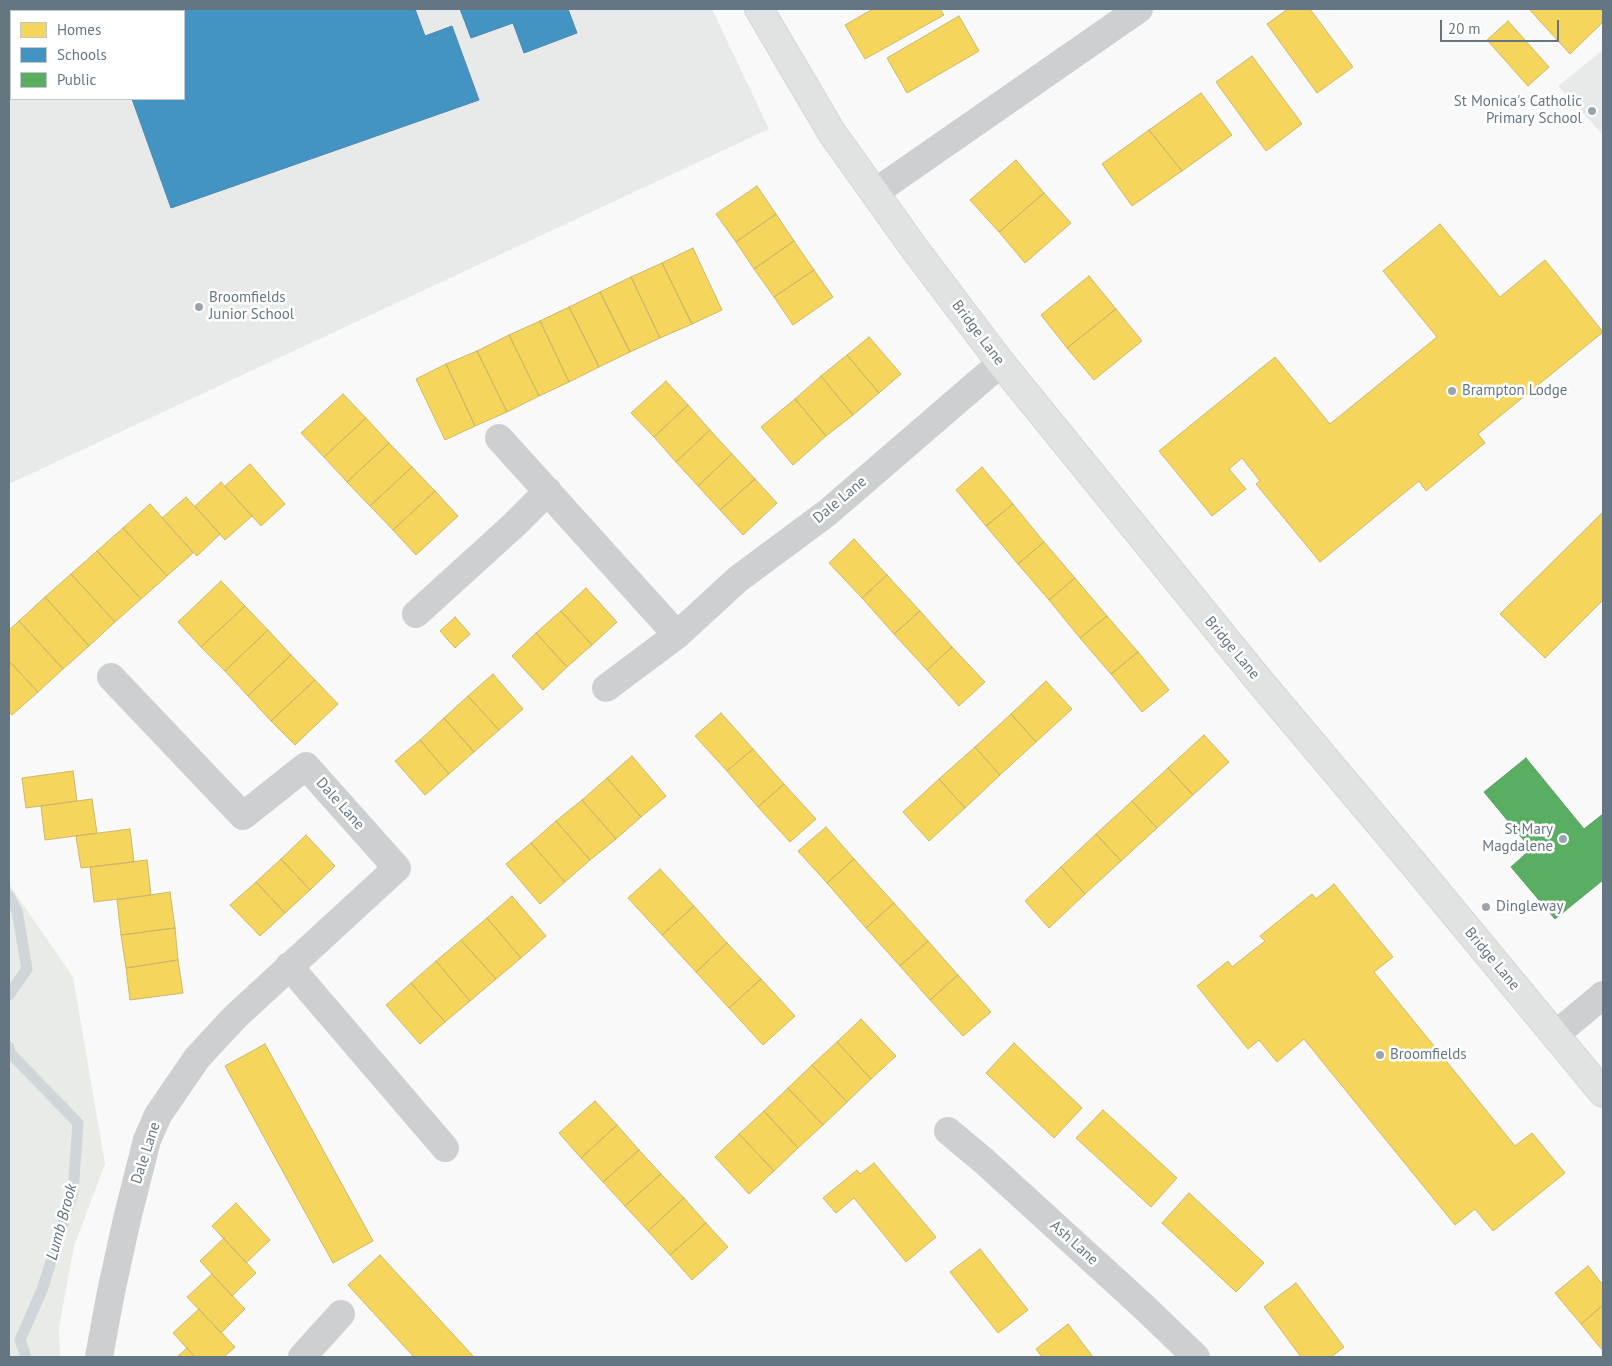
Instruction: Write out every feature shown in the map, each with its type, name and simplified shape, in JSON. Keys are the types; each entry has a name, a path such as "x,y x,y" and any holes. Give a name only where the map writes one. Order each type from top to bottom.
{"street":[{"name":"Bridge Lane","path":"759,9 832,133 1000,363 1257,678 1603,1093"},
{"path":"874,193 1139,9"},
{"name":"Dale Lane","path":"606,688 677,635 738,579 827,513 1000,363"},
{"path":"499,438 677,635"},
{"path":"416,614 514,525 548,491"},
{"name":"Dale Lane","path":"99,1357 127,1219 147,1140 158,1115 197,1058 234,1017 397,868 306,766 243,816 111,678"},
{"path":"289,966 444,1148"},
{"path":"1555,1035 1603,995"},
{"name":"Ash Lane","path":"948,1131 992,1168 1196,1357"},
{"path":"302,1357 341,1314"}],"shaded area":[{"name":"Broomfields Junior School","path":"9,9 712,9 769,129 9,484"},
{"name":"St Monica's Catholic Primary School","path":"1603,50 1603,135 1558,86"},
{"path":"9,884 73,977 105,1164 74,1246 59,1327 60,1357 9,1357"}],"building: Homes":[{"path":"873,9 940,9 944,15 865,59 845,25"},
{"path":"1288,9 1310,9 1353,67 1317,93 1267,24"},
{"path":"1529,9 1603,9 1603,22 1570,54"},
{"path":"959,16 979,51 907,93 887,58"},
{"path":"1508,21 1549,67 1528,86 1487,40"},
{"path":"1252,56 1302,124 1266,151 1216,82"},
{"path":"1201,93 1232,135 1182,171 1149,130"},
{"path":"1149,130 1182,171 1132,206 1102,164"},
{"path":"1016,160 1044,193 999,232 970,200"},
{"path":"757,186 776,214 736,242 716,214"},
{"path":"1044,193 1071,223 1025,263 999,232"},
{"path":"776,214 794,241 754,269 736,242"},
{"name":"Brampton Lodge","path":"1440,224 1500,297 1545,260 1603,332 1478,434 1485,443 1426,491 1419,481 1320,562 1256,484 1260,481 1242,458 1229,469 1246,489 1212,516 1159,451 1275,357 1330,424 1437,337 1383,271"},
{"path":"794,241 814,270 774,297 754,269"},
{"path":"693,248 722,310 692,324 662,263"},
{"path":"662,263 692,324 660,338 631,277"},
{"path":"814,270 833,297 793,325 774,297"},
{"path":"1089,276 1116,309 1067,348 1041,315"},
{"path":"631,277 660,338 630,352 600,292"},
{"path":"600,292 630,352 599,367 569,307"},
{"path":"569,307 599,367 569,382 540,321"},
{"path":"1116,309 1142,341 1094,380 1067,348"},
{"path":"540,321 569,382 539,396 509,335"},
{"path":"509,335 539,396 507,412 477,351"},
{"path":"869,337 901,374 879,393 847,355"},
{"path":"477,351 507,412 475,426 446,364"},
{"path":"847,355 879,393 853,415 821,376"},
{"path":"446,364 475,426 445,440 416,379"},
{"path":"821,376 853,415 826,436 795,399"},
{"path":"666,381 688,405 654,437 631,413"},
{"path":"343,394 366,418 324,457 301,433"},
{"path":"795,399 826,436 793,465 761,427"},
{"path":"688,405 710,430 676,462 654,437"},
{"path":"366,418 389,443 347,482 324,457"},
{"path":"710,430 732,454 698,486 676,462"},
{"path":"389,443 412,467 370,506 347,482"},
{"path":"732,454 755,479 720,510 698,486"},
{"path":"250,464 285,504 261,526 225,486"},
{"path":"412,467 435,491 393,530 370,506"},
{"path":"982,467 1013,504 986,526 956,490"},
{"path":"755,479 777,503 743,535 720,510"},
{"path":"221,482 252,516 225,540 195,506"},
{"path":"435,491 458,516 416,555 393,530"},
{"path":"186,497 220,534 197,556 162,518"},
{"path":"150,504 193,553 167,576 123,528"},
{"path":"1013,504 1044,542 1018,564 986,526"},
{"path":"1603,512 1603,600 1545,658 1500,614"},
{"path":"123,528 167,576 141,599 97,551"},
{"path":"854,539 887,575 862,598 829,563"},
{"path":"1044,542 1075,578 1049,600 1018,564"},
{"path":"97,551 141,599 115,622 71,574"},
{"path":"71,574 115,622 89,646 45,597"},
{"path":"887,575 920,611 894,634 862,598"},
{"path":"1075,578 1107,616 1080,638 1049,600"},
{"path":"221,581 245,606 201,647 178,622"},
{"path":"586,588 617,622 592,645 561,611"},
{"path":"45,597 89,646 63,669 19,621"},
{"path":"245,606 268,630 225,671 201,647"},
{"path":"561,611 592,645 567,667 536,633"},
{"path":"920,611 952,647 927,670 894,634"},
{"path":"1107,616 1138,652 1111,674 1080,638"},
{"path":"455,617 470,634 455,648 440,631"},
{"path":"19,621 63,669 38,692 9,661 9,630"},
{"path":"268,630 291,655 248,696 225,671"},
{"path":"536,633 567,667 543,690 512,656"},
{"path":"952,647 985,682 959,706 927,670"},
{"path":"1138,652 1169,690 1142,712 1111,674"},
{"path":"291,655 315,680 271,721 248,696"},
{"path":"9,661 38,692 12,715 9,712"},
{"path":"493,674 523,709 499,730 468,696"},
{"path":"315,680 338,704 295,745 271,721"},
{"path":"1046,681 1072,709 1036,742 1011,714"},
{"path":"468,696 499,730 474,752 444,718"},
{"path":"721,713 753,749 727,771 695,736"},
{"path":"1011,714 1036,742 1000,775 975,747"},
{"path":"444,718 474,752 449,774 420,740"},
{"path":"1204,735 1229,762 1193,795 1168,768"},
{"path":"420,740 449,774 425,795 395,761"},
{"path":"975,747 1000,775 965,808 939,779"},
{"path":"753,749 784,784 758,807 727,771"},
{"path":"632,756 666,796 641,817 607,778"},
{"path":"1168,768 1193,795 1157,828 1132,801"},
{"path":"73,771 77,801 26,808 22,778"},
{"path":"607,778 641,817 616,839 582,800"},
{"path":"939,779 965,808 929,841 903,812"},
{"path":"784,784 816,819 790,842 758,807"},
{"path":"92,799 97,833 45,840 41,806"},
{"path":"582,800 616,839 590,860 556,821"},
{"path":"1132,801 1157,828 1121,861 1096,834"},
{"path":"556,821 590,860 565,882 531,843"},
{"path":"826,827 854,859 827,883 798,851"},
{"path":"130,829 134,862 81,868 76,836"},
{"path":"1096,834 1121,861 1085,894 1061,867"},
{"path":"306,835 335,866 310,890 281,859"},
{"path":"531,843 565,882 540,904 506,864"},
{"path":"281,859 310,890 285,913 256,882"},
{"path":"854,859 894,903 866,928 827,883"},
{"path":"147,860 151,895 94,902 90,867"},
{"path":"1061,867 1085,894 1049,928 1025,901"},
{"path":"660,869 694,906 662,935 628,898"},
{"path":"256,882 285,913 260,936 230,905"},
{"name":"Broomfields","path":"1334,884 1393,957 1374,972 1515,1146 1532,1133 1565,1173 1493,1231 1475,1209 1455,1225 1304,1039 1277,1062 1259,1040 1248,1049 1197,986 1228,961 1232,967 1265,941 1260,936 1312,894 1316,899"},
{"path":"170,892 175,928 121,935 117,900"},
{"path":"512,896 546,936 521,958 487,918"},
{"path":"894,903 928,941 900,966 866,928"},
{"path":"694,906 727,943 696,972 662,935"},
{"path":"487,918 521,958 496,979 461,940"},
{"path":"175,928 178,960 126,968 121,935"},
{"path":"461,940 496,979 470,1001 436,961"},
{"path":"928,941 958,975 930,1000 900,966"},
{"path":"727,943 761,979 729,1008 696,972"},
{"path":"178,960 183,993 130,1000 126,968"},
{"path":"436,961 470,1001 445,1022 411,983"},
{"path":"958,975 991,1012 963,1036 930,1000"},
{"path":"761,979 795,1016 763,1045 729,1008"},
{"path":"411,983 445,1022 420,1044 386,1005"},
{"path":"861,1019 896,1056 871,1079 837,1042"},
{"path":"837,1042 871,1079 847,1102 812,1065"},
{"path":"1014,1043 1082,1108 1054,1138 986,1073"},
{"path":"265,1044 373,1241 333,1263 225,1066"},
{"path":"812,1065 847,1102 823,1125 788,1088"},
{"path":"788,1088 823,1125 798,1148 764,1111"},
{"path":"595,1101 617,1125 581,1158 559,1133"},
{"path":"1103,1110 1177,1178 1151,1207 1076,1138"},
{"path":"764,1111 798,1148 774,1171 739,1134"},
{"path":"617,1125 639,1150 603,1182 581,1158"},
{"path":"739,1134 774,1171 749,1194 715,1157"},
{"path":"639,1150 661,1174 625,1206 603,1182"},
{"path":"874,1163 936,1237 906,1262 854,1198 836,1213 823,1198 857,1170 860,1174"},
{"path":"661,1174 684,1198 648,1231 625,1206"},
{"path":"1189,1193 1264,1263 1236,1292 1162,1223"},
{"path":"684,1198 706,1223 670,1255 648,1231"},
{"path":"236,1203 270,1240 246,1263 212,1226"},
{"path":"706,1223 728,1247 692,1280 670,1255"},
{"path":"224,1238 256,1273 232,1296 200,1261"},
{"path":"980,1249 1028,1310 998,1333 950,1272"},
{"path":"380,1255 474,1357 414,1357 348,1285"},
{"path":"1588,1266 1603,1285 1603,1305 1581,1324 1555,1293"},
{"path":"212,1274 245,1309 221,1333 187,1297"},
{"path":"1296,1283 1344,1347 1331,1357 1301,1357 1264,1307"},
{"path":"1603,1305 1603,1351 1581,1324"},
{"path":"199,1309 235,1347 224,1357 195,1357 173,1333"},
{"path":"1068,1324 1093,1357 1042,1357 1036,1349"},
{"path":"187,1348 195,1357 177,1357"}],"building: Schools":[{"path":"415,9 425,36 452,26 479,100 171,208 132,100 185,100 185,10 100,10"},
{"path":"460,9 568,9 577,33 524,53 513,23 471,38"}],"building: Public":[{"name":"St Mary Magdalene","path":"1526,758 1584,829 1603,814 1603,880 1555,919 1511,867 1531,849 1484,792"}],"waterway":[{"name":"Lumb Brook","path":"9,896 17,911 27,969 9,995"},
{"name":"Lumb Brook","path":"9,1047 10,1053 78,1123 73,1192 42,1290 20,1340 26,1357"}],"place":[{"name":"St Monica's Catholic Primary School","path":"1592,111"},
{"name":"Broomfields Junior School","path":"199,307"},
{"name":"Brampton Lodge","path":"1452,391"},
{"name":"St Mary Magdalene","path":"1563,839"},
{"name":"Dingleway","path":"1486,907"},
{"name":"Broomfields","path":"1380,1055"}]}
